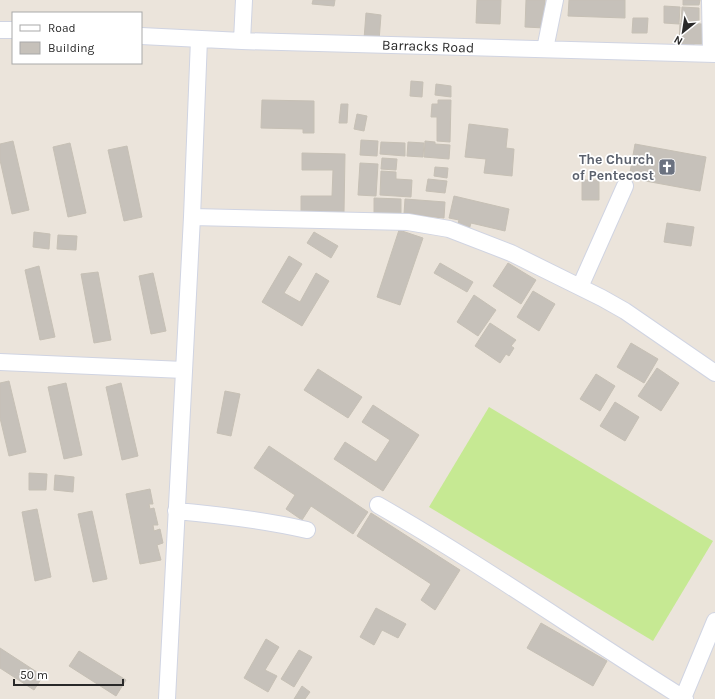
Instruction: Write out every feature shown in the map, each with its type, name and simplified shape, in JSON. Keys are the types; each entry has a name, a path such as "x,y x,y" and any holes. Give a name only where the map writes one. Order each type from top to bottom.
{"street":[{"path":"242,41 244,0"},
{"path":"545,50 555,0"},
{"path":"710,0 713,54"},
{"path":"0,30 12,30"},
{"name":"Barracks Road","path":"142,36 242,41 713,54"},
{"path":"167,699 192,217 199,39"},
{"path":"580,287 625,186"},
{"path":"192,217 408,222 449,230 511,253 625,311 715,373"},
{"path":"0,362 184,370"},
{"path":"378,505 526,595 610,652 684,698 715,621"},
{"path":"176,511 228,516 287,525 307,530"}],"green space":[{"path":"489,407 713,541 653,641 429,507"}],"building":[{"path":"313,0 335,0 334,6 312,4"},
{"path":"477,0 501,0 500,24 476,23"},
{"path":"526,0 545,0 545,28 525,27"},
{"path":"569,0 625,0 625,18 568,16"},
{"path":"683,0 700,0 699,5 683,5"},
{"path":"664,6 680,7 679,24 664,23"},
{"path":"682,7 699,8 699,22 681,22"},
{"path":"366,13 381,15 379,41 364,39"},
{"path":"633,18 648,18 647,33 632,33"},
{"path":"680,23 702,24 702,44 694,44 694,47 679,47"},
{"path":"411,81 423,82 422,97 410,96"},
{"path":"436,84 451,86 451,97 435,95"},
{"path":"262,100 314,101 314,133 303,133 303,129 261,128"},
{"path":"438,100 451,100 450,142 437,141 437,117 431,117 432,104 438,104"},
{"path":"341,104 348,104 347,123 339,123"},
{"path":"357,114 367,116 364,131 354,129"},
{"path":"469,124 508,129 506,148 514,149 512,176 484,173 486,159 465,157"},
{"path":"361,140 378,141 377,156 360,155"},
{"path":"13,141 29,210 12,214 0,160 0,144"},
{"path":"425,141 435,142 435,144 450,145 449,159 424,157"},
{"path":"381,142 405,143 405,156 380,154"},
{"path":"408,142 424,143 423,157 407,156"},
{"path":"70,143 86,213 68,217 53,147"},
{"name":"The Church of Pentecost","path":"635,144 706,157 700,191 629,178"},
{"path":"127,146 142,217 124,221 108,150"},
{"path":"302,153 345,154 344,212 301,211 301,196 332,196 333,170 302,170"},
{"path":"382,158 397,159 396,170 381,169"},
{"path":"360,163 378,164 376,196 358,195"},
{"path":"435,167 448,168 447,178 434,176"},
{"path":"381,171 396,172 396,179 412,180 411,197 380,195"},
{"path":"428,179 447,181 445,193 426,191"},
{"path":"582,180 599,180 599,200 582,200"},
{"path":"454,196 509,209 505,231 471,223 469,230 457,227 459,220 449,218"},
{"path":"374,198 401,199 401,213 374,213"},
{"path":"405,199 445,202 444,218 404,214"},
{"path":"667,223 694,227 691,246 664,242"},
{"path":"399,230 423,238 400,305 377,297"},
{"path":"34,232 50,234 49,249 33,247"},
{"path":"314,232 338,246 331,258 307,243"},
{"path":"58,235 77,236 76,250 57,249"},
{"path":"289,256 302,264 284,293 300,302 316,273 329,281 302,326 262,302"},
{"path":"440,263 473,282 467,292 434,273"},
{"path":"508,263 536,280 521,304 493,286"},
{"path":"39,266 55,337 40,340 25,270"},
{"path":"98,272 111,340 94,343 81,274"},
{"path":"153,273 166,331 151,334 139,276"},
{"path":"533,291 555,304 539,331 517,317"},
{"path":"474,295 496,310 478,336 457,322"},
{"path":"490,323 516,340 511,346 514,348 509,356 506,354 500,363 475,346"},
{"path":"631,343 658,359 644,383 617,367"},
{"path":"657,368 679,383 661,411 638,396"},
{"path":"318,369 362,397 348,418 304,390"},
{"path":"596,374 615,386 600,411 580,399"},
{"path":"9,381 26,452 9,456 0,418 0,383"},
{"path":"66,383 82,455 64,459 48,387"},
{"path":"121,383 138,456 122,460 106,387"},
{"path":"225,391 240,394 231,436 217,433"},
{"path":"615,402 639,417 625,441 600,426"},
{"path":"373,405 419,435 383,491 334,459 345,442 376,462 390,440 362,422"},
{"path":"269,446 368,512 353,534 311,506 302,520 286,509 295,495 254,468"},
{"path":"29,473 47,474 46,490 29,490"},
{"path":"55,475 74,477 73,492 54,490"},
{"path":"150,489 153,504 149,504 150,509 154,508 158,525 153,525 154,531 160,529 163,543 157,545 161,560 140,564 126,494"},
{"path":"37,509 51,577 35,581 22,512"},
{"path":"92,511 107,579 93,582 78,514"},
{"path":"371,513 460,570 435,610 421,600 431,584 357,536"},
{"path":"376,608 406,624 398,638 382,630 374,645 360,637"},
{"path":"541,623 607,661 593,686 527,648"},
{"path":"266,639 279,647 265,670 277,676 268,692 244,678"},
{"path":"0,648 43,676 34,690 0,668"},
{"path":"299,650 312,657 294,687 281,679"},
{"path":"79,651 126,680 116,696 69,666"},
{"path":"302,686 310,692 305,699 294,699"}],"place":[{"name":"The Church of Pentecost","path":"667,167"}]}
